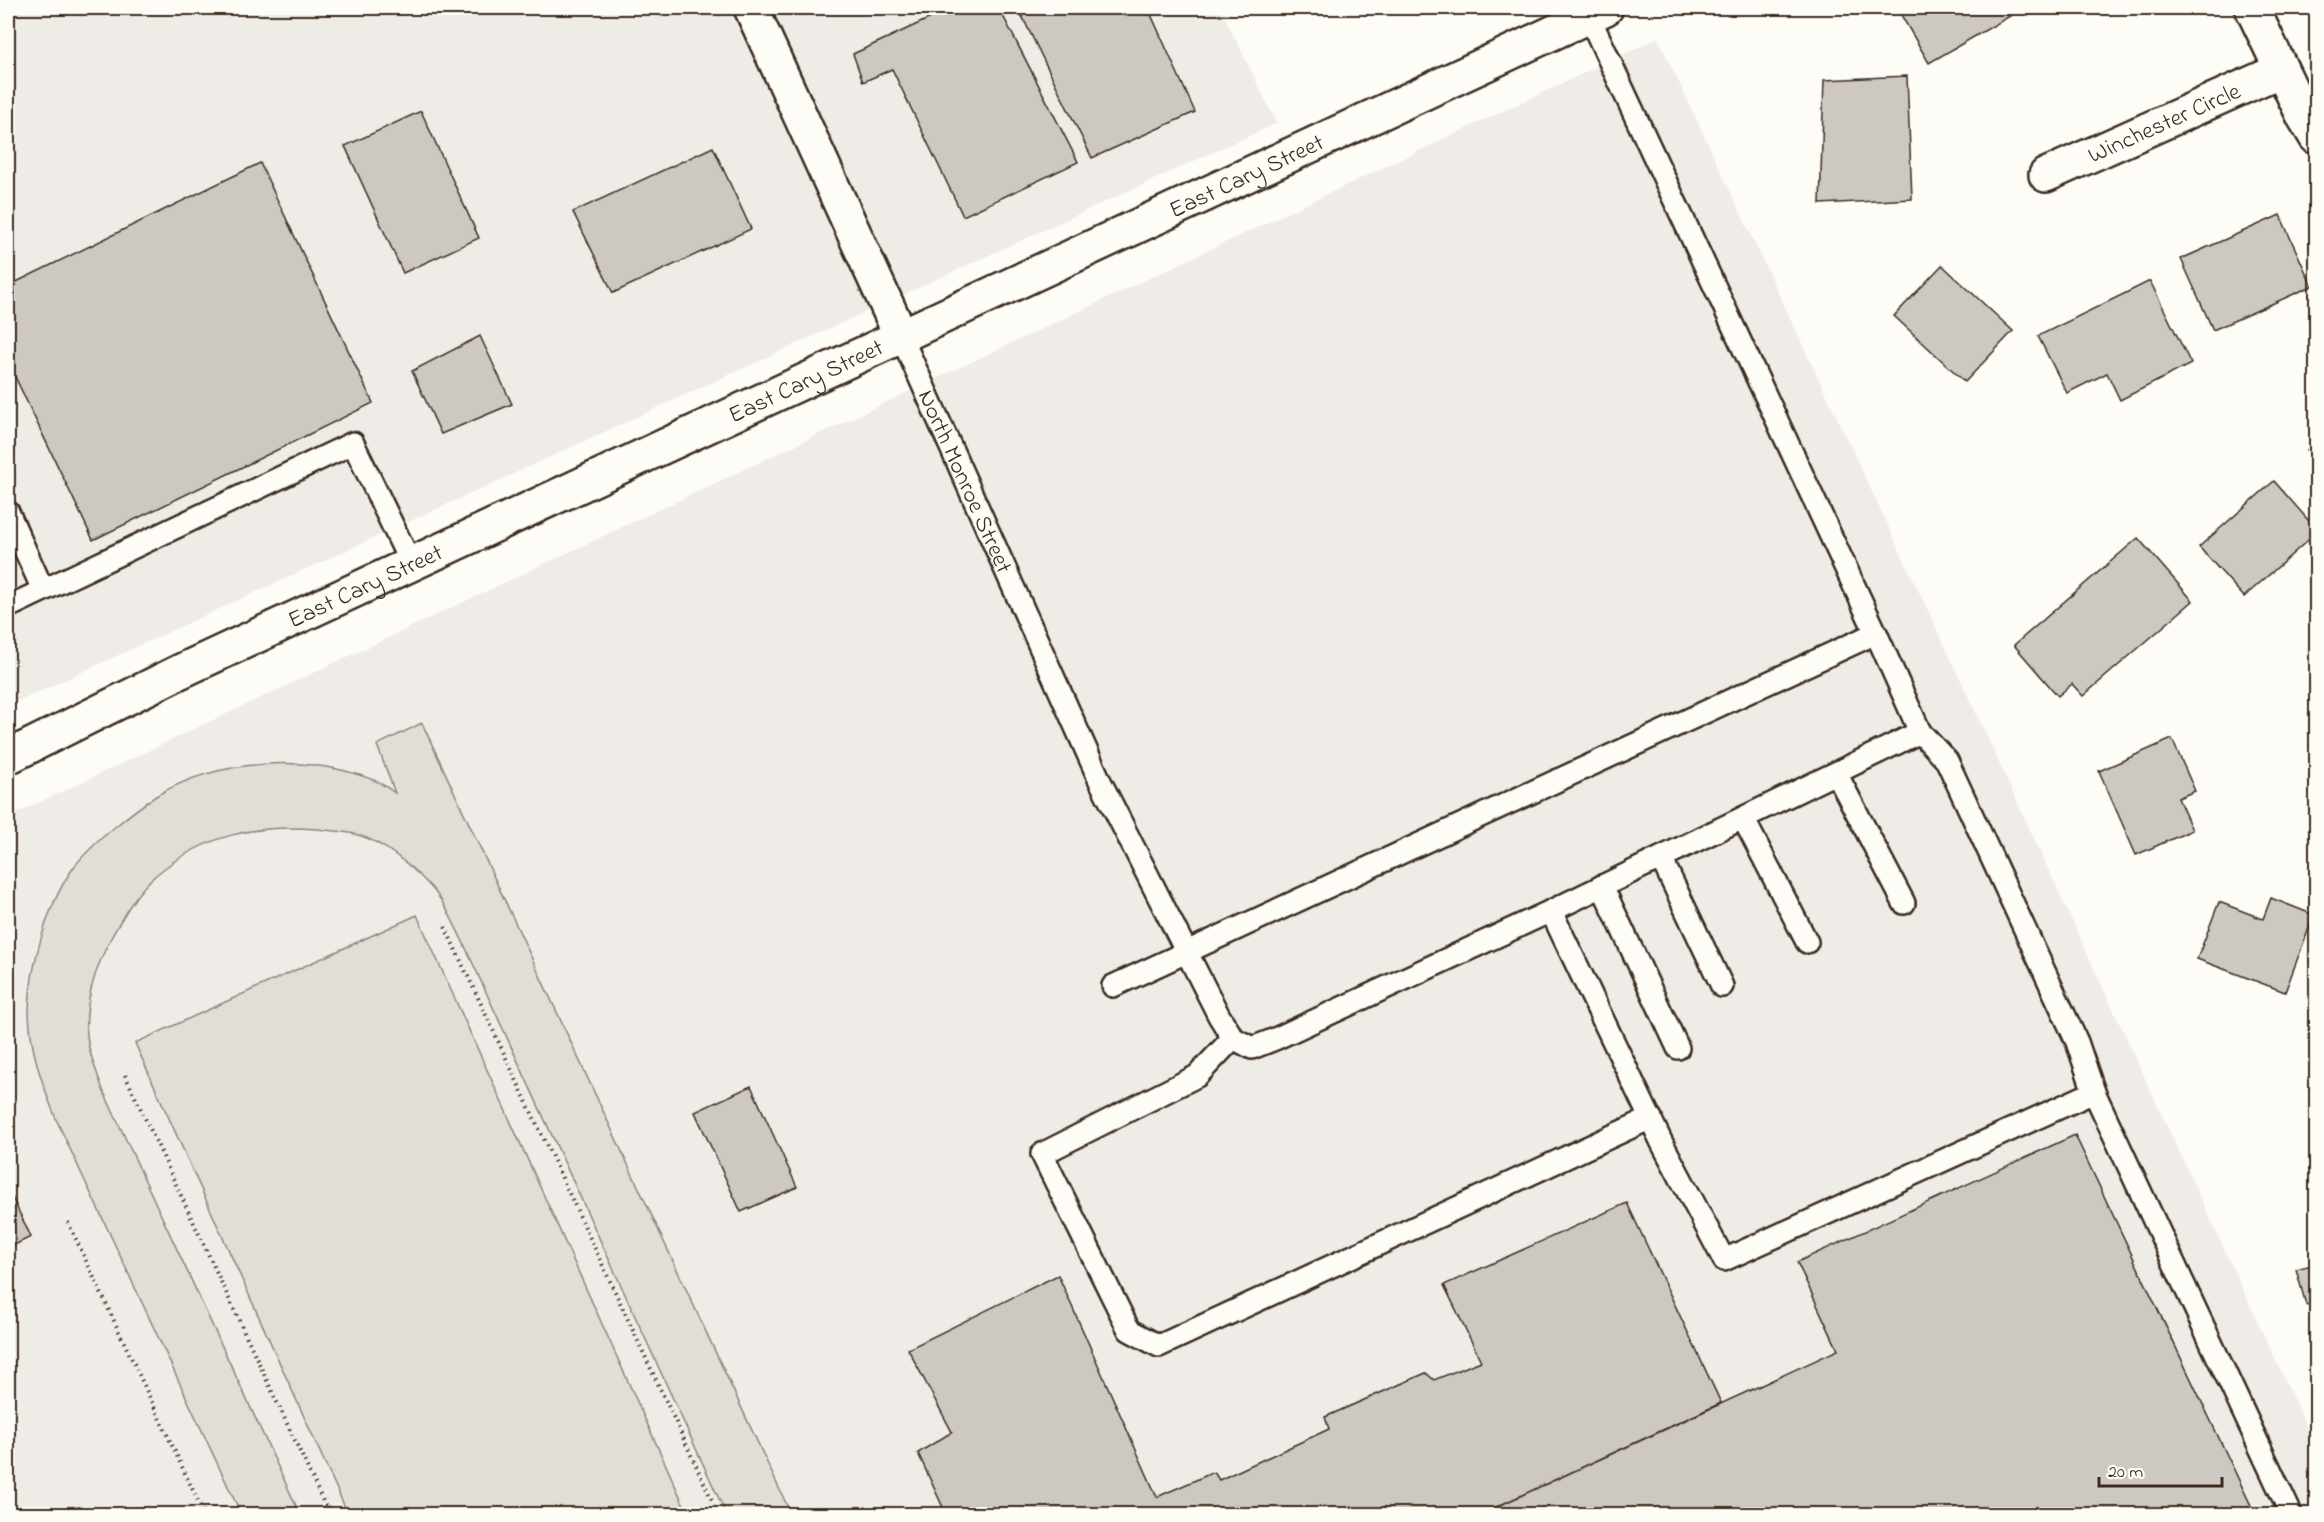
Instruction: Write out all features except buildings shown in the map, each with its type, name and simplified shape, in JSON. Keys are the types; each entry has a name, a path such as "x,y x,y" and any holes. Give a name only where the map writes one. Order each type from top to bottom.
{"street":[{"name":"North Monroe Street","path":"751,8 901,336"},
{"path":"2252,8 2316,137"},
{"name":"East Cary Street","path":"8,757 179,672 901,336 1593,10"},
{"name":"Winchester Circle","path":"2046,175 2281,70"}],"lane":[{"path":"1593,10 1920,732 1947,761 2077,1042 2094,1092 2291,1515"},
{"name":"North Monroe Street","path":"901,336 1100,782 1186,952 1233,1038"},
{"path":"8,607 353,443 411,564"},
{"path":"8,512 43,590"},
{"path":"1113,986 1876,633"},
{"path":"1651,1118 1159,1346 1129,1330 1042,1154 1197,1076 1233,1038 1252,1048 1551,911 1920,732"},
{"path":"1836,773 1904,903"},
{"path":"1743,818 1807,942"},
{"path":"1661,858 1722,986"},
{"path":"1602,886 1678,1048"},
{"path":"1551,911 1651,1118 1725,1260 2094,1092"}],"path":[{"path":"445,927 713,1502"},
{"path":"125,1075 329,1515"},
{"path":"68,1222 204,1515"}],"shaded area":[{"path":"8,8 1220,8 1277,123 8,706"},
{"path":"1658,38 1964,687 2316,1448 2316,1514 8,1514 8,817"},
{"path":"422,723 791,1514 726,1514 452,919 428,884 405,862 377,843 343,832 273,828 232,835 193,850 156,875 131,904 105,950 88,1002 89,1049 103,1090 300,1514 241,1514 56,1119 41,1079 31,1038 30,992 36,956 47,919 62,886 86,853 121,822 156,796 181,783 235,767 293,764 322,767 350,772 376,781 395,793 377,745"},
{"path":"417,915 688,1514 348,1514 135,1043"}]}
